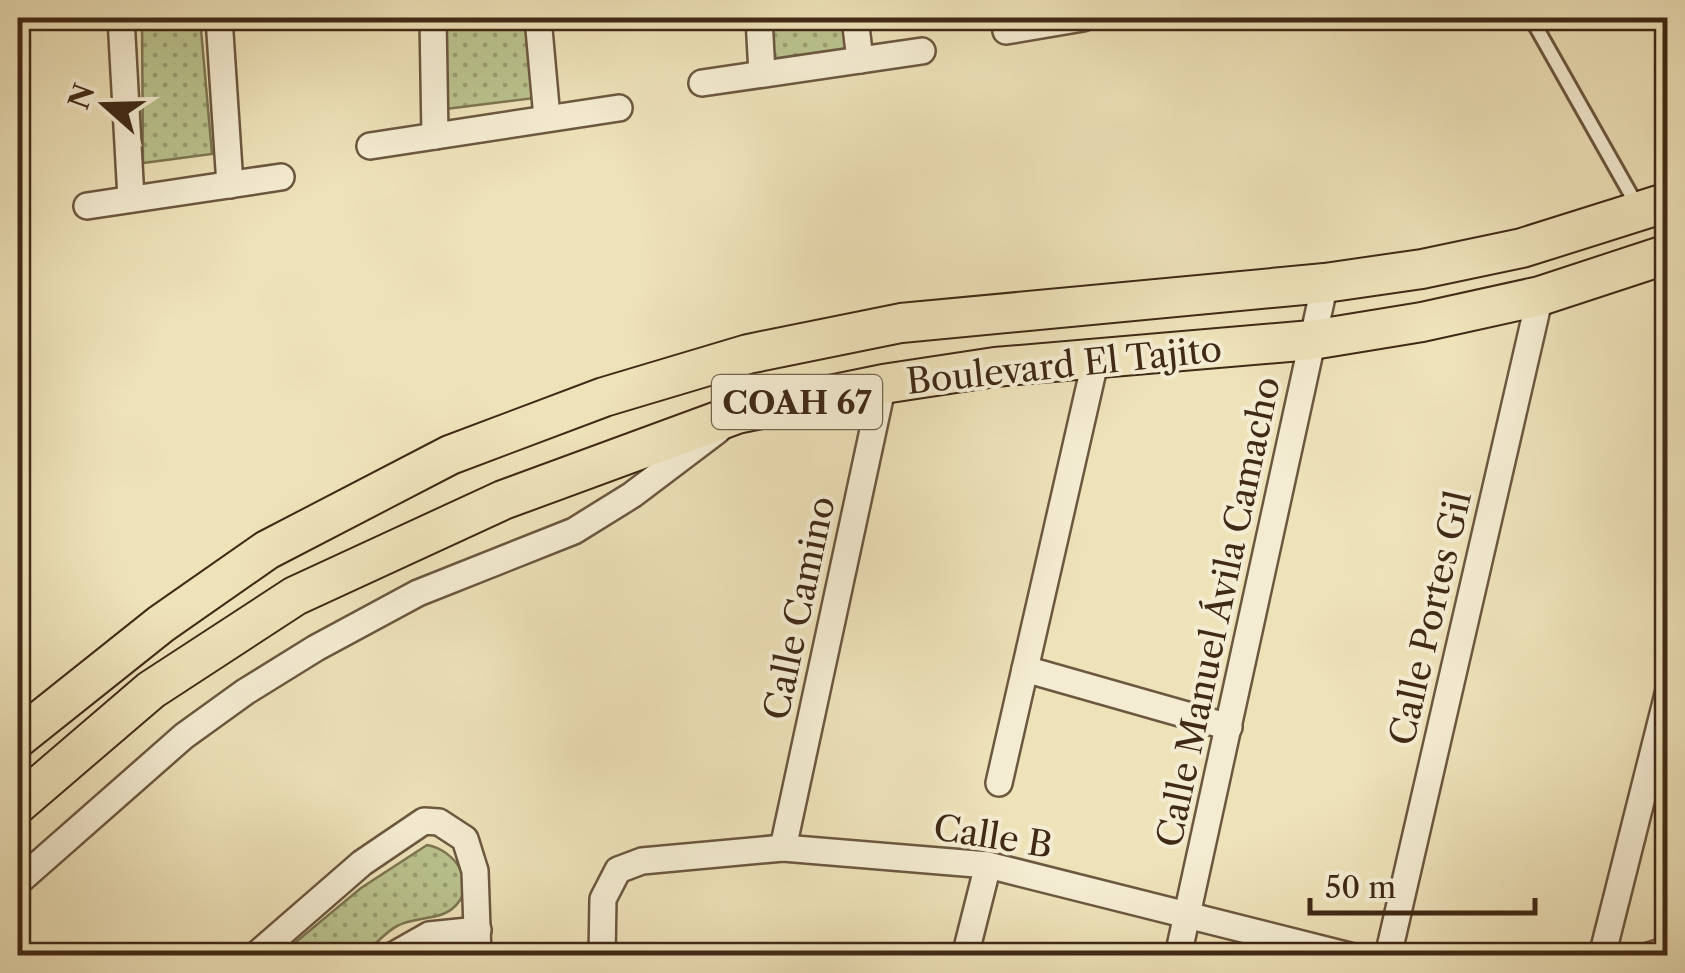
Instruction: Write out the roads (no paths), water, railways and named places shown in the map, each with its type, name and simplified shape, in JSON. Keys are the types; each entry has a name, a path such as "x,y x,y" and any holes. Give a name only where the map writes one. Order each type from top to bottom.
{"main road":[{"name":"Boulevard El Tajito","path":"18,738 161,624 267,550 450,456 604,396 748,354 900,322 1325,283 1422,269 1522,248 1654,207"},
{"name":"Boulevard El Tajito","path":"18,804 151,690 295,596 503,500 736,414 995,366 1312,340 1422,322 1540,296 1668,254"}],"street":[{"path":"122,18 131,200"},
{"path":"219,18 230,185"},
{"path":"432,18 435,136"},
{"path":"538,18 547,118"},
{"path":"759,18 762,74"},
{"path":"855,18 860,60"},
{"path":"1006,31 1074,18"},
{"path":"702,83 922,50"},
{"path":"370,146 619,108"},
{"path":"86,206 280,177"},
{"name":"Calle Manuel Ávila Camacho","path":"1178,956 1325,283"},
{"name":"Calle Portes Gil","path":"1388,956 1540,296"},
{"path":"999,784 1096,358"},
{"name":"Calle Camino","path":"783,848 884,384"},
{"path":"18,882 184,736 246,692 316,648 418,594 574,530 647,484 736,414"},
{"path":"1026,669 1229,726"},
{"path":"1602,956 1668,694"},
{"path":"255,956 362,863 424,822 439,822 465,839 474,870 478,943 429,935 392,956"},
{"name":"Calle B","path":"602,956 603,899 618,870 642,862 783,848 988,865 1350,956"},
{"path":"965,956 988,865"}],"lane":[{"path":"1531,18 1654,207"}]}
